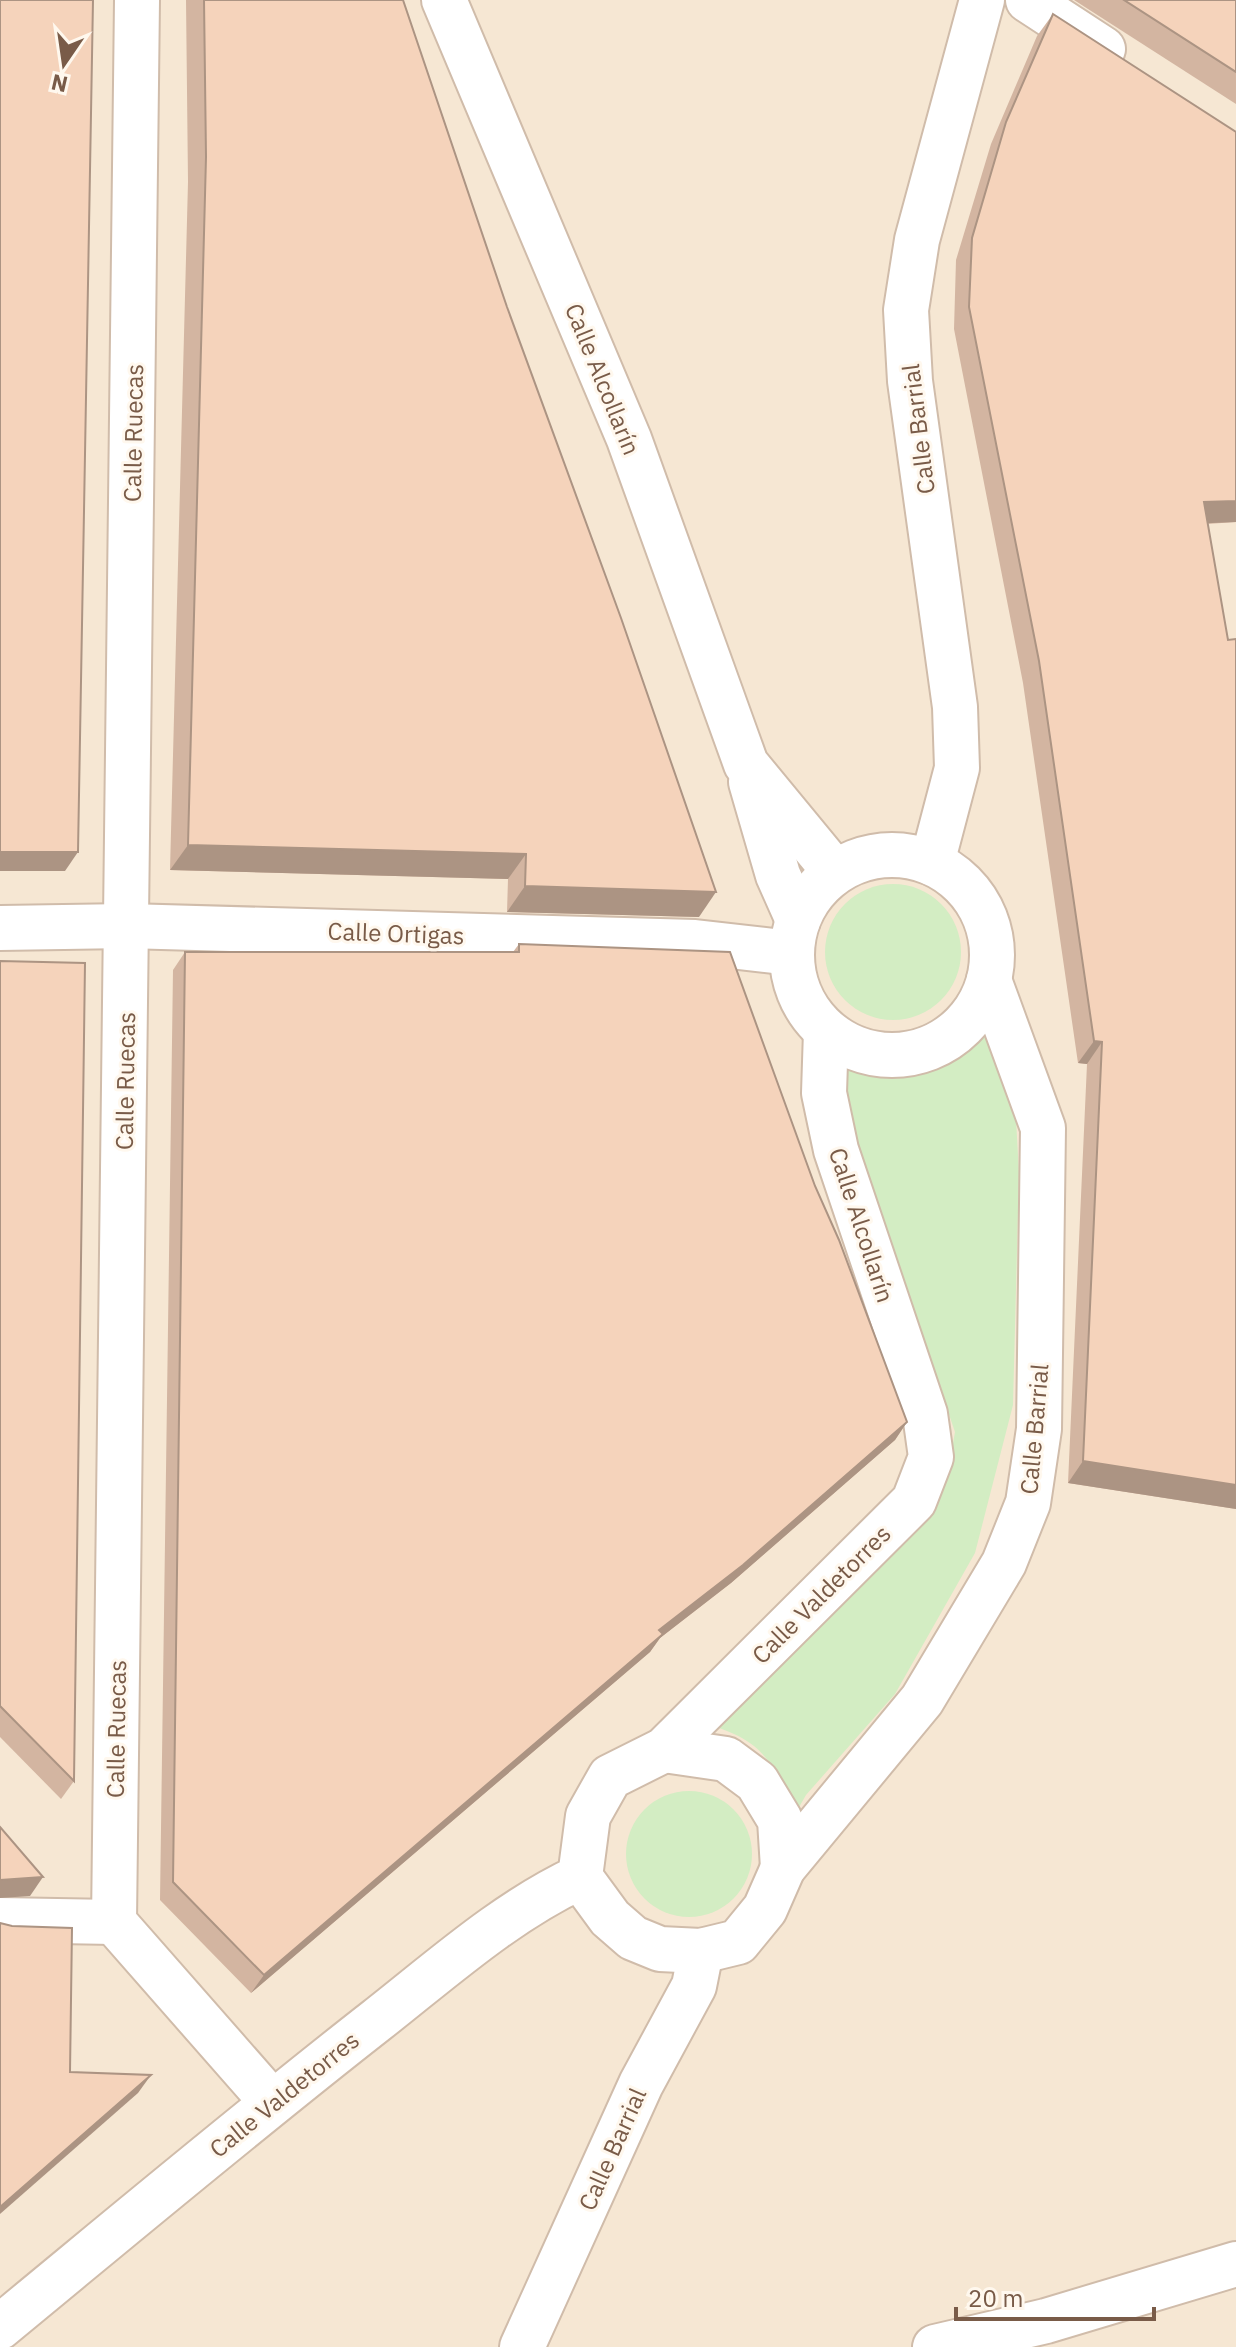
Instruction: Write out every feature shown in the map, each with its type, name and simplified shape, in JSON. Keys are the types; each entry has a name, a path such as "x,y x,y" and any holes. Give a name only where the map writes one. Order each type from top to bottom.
{"street":[{"name":"Calle Ruecas","path":"114,1922 137,0"},
{"name":"Calle Alcollarín","path":"444,0 629,439 746,764 795,936"},
{"name":"Calle Barrial","path":"932,863 957,768 955,707 910,381 906,310 917,240 982,0"},
{"path":"1028,0 1134,68"},
{"name":"Calle Alcollarín","path":"746,764 835,872"},
{"path":"882,855 932,863 956,877 982,912 993,953 989,980 976,1011 952,1036 922,1051 888,1055 855,1049 826,1031 807,1008 794,982 795,936 816,889 835,872 857,860 882,855"},
{"name":"Calle Ortigas","path":"0,928 127,926 695,942 795,936"},
{"name":"Calle Barrial","path":"522,2347 641,2084 694,1986 720,1947 765,1909 783,1868 922,1700 1004,1563 1028,1503 1039,1429 1043,1128 989,980"},
{"name":"Calle Alcollarín","path":"826,1031 824,1093 836,1150 925,1414"},
{"name":"Calle Valdetorres","path":"0,2327 272,2102 499,1925 544,1894 580,1877 588,1816 610,1777 664,1750 914,1501 931,1457 925,1414"},
{"path":"664,1750 726,1759 757,1782 780,1820 783,1868"},
{"path":"580,1877 610,1918 633,1938 660,1949 720,1947"},
{"path":"0,1920 114,1922 272,2102"},
{"path":"935,2347 1046,2321 1236,2264"}],"shaded area":[{"path":"0,0 1236,0 1236,2347 0,2347"}],"green space":[{"path":"893,884 919,889 941,904 956,926 961,952 956,978 941,1000 919,1015 893,1020 867,1015 845,1000 830,978 825,952 830,926 845,904 867,889"},
{"path":"993,1027 1016,1119 1019,1173 1013,1405 975,1553 895,1694 806,1795 798,1809 772,1765 754,1746 707,1724 910,1533 947,1477 955,1432 849,1122 834,1058 888,1073 921,1071 952,1058"},
{"path":"689,1791 713,1796 733,1810 747,1830 752,1854 747,1878 733,1898 713,1912 689,1917 665,1912 645,1898 631,1878 626,1854 631,1830 645,1810 665,1796"}],"building":[{"path":"0,0 93,0 78,852 0,852"},
{"path":"204,0 403,0 507,307 621,618 716,892 525,886 526,854 188,845 206,157"},
{"path":"1124,0 1236,0 1236,72"},
{"path":"1053,14 1236,132 1236,501 1204,502 1228,640 1236,639 1236,1485 1083,1461 1102,1042 1094,1041 1039,661 969,307 972,238 1006,122"},
{"path":"519,944 730,952 815,1186 839,1240 907,1422 743,1565 659,1630 663,1634 264,1975 173,1882 185,952 519,952"},
{"path":"0,961 85,963 74,1781 0,1706"},
{"path":"0,1827 43,1877 0,1880"},
{"path":"0,1923 72,1928 70,2072 151,2075 0,2207"}]}
